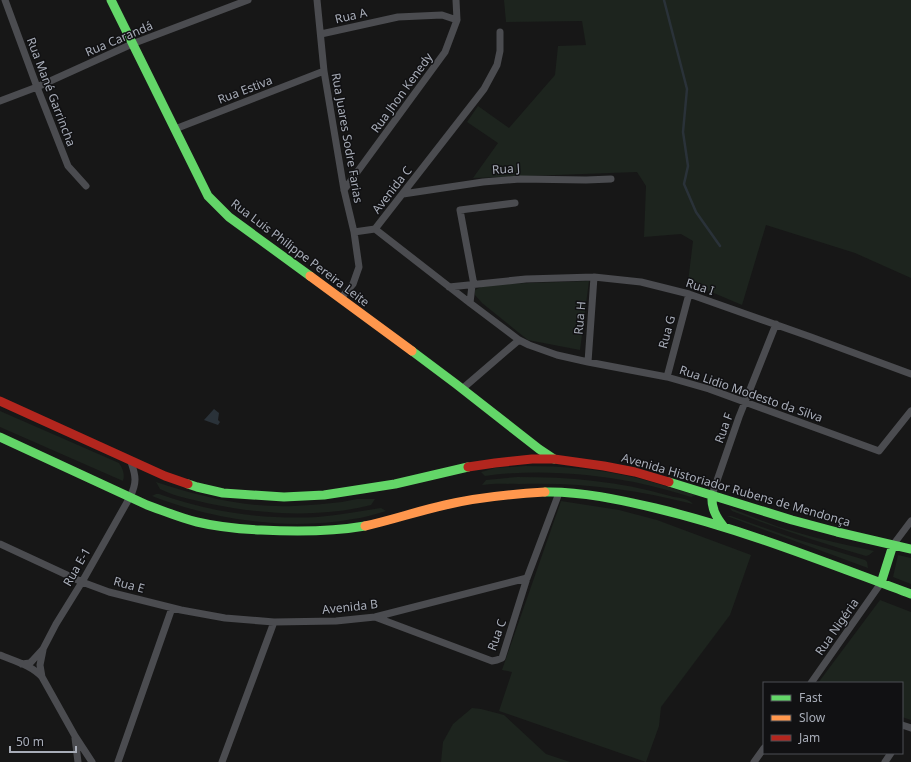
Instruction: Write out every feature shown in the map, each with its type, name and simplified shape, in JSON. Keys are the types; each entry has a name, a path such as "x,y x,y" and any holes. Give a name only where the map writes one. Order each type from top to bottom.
{"main road":[{"name":"Rua Luis Philippe Pereira Leite","path":"111,0 208,196 229,217 341,298 554,459"},
{"name":"Avenida Historiador Rubens de Mendonça","path":"0,401 130,462 197,487 223,493 284,497 324,495 364,490 495,463 554,459 634,472 712,494 792,520 911,549"},
{"path":"0,437 130,497 170,513 219,526 259,531 303,532 332,530 371,525 458,502 513,494 559,492 629,502 677,513 724,527 911,594"},
{"path":"712,494 712,510 724,527"},
{"path":"881,583 893,545"}],"street":[{"name":"Rua Mané Garrincha","path":"5,0 68,166 86,186"},
{"name":"Rua Carandá","path":"0,102 132,44 248,0"},
{"name":"Rua Juares Sodre Farias","path":"317,0 324,71 344,190 354,232 359,267 353,284 341,298"},
{"name":"Rua Jhon Kenedy","path":"344,190 445,52 457,20 456,0"},
{"name":"Rua A","path":"321,34 398,16 442,15 457,20"},
{"name":"Avenida C","path":"500,32 500,51 497,65 484,89 375,229 519,340"},
{"name":"Rua Estiva","path":"175,129 324,71"},
{"name":"Rua J","path":"403,194 483,182 520,179 611,179"},
{"path":"470,303 473,285 460,210 515,203"},
{"path":"354,232 375,229"},
{"name":"Rua I","path":"449,287 526,279 594,277 641,282 689,294 776,324 911,374"},
{"name":"Rua H","path":"588,362 594,277"},
{"name":"Rua G","path":"667,377 689,294"},
{"name":"Rua F","path":"712,494 745,402 776,324"},
{"path":"462,389 519,340"},
{"name":"Rua Lidio Modesto da Silva","path":"519,340 528,345 557,355 667,377 709,389 879,450 911,411"},
{"name":"Rua E-1","path":"22,664 30,663 43,649 130,497 133,490 135,477 130,462"},
{"name":"Rua C","path":"375,617 492,661 502,658 527,578 559,492"},
{"path":"893,545 911,521"},
{"name":"Rua E","path":"0,544 82,582 109,592 172,608"},
{"name":"Avenida B","path":"172,608 225,618 274,622 336,621 375,617 527,578"},
{"name":"Rua Nigéria","path":"812,682 881,583"},
{"path":"118,762 172,608"},
{"path":"222,762 274,622"},
{"name":"Rua E-1","path":"42,677 40,665 43,649"},
{"path":"0,655 34,669 42,677 75,736 92,761"},
{"path":"75,736 78,762"},
{"path":"754,762 763,749"},
{"path":"82,762 88,760 92,761"}],"shaded area":[{"path":"504,0 911,0 911,278 855,253 766,225 742,305 688,282 693,241 681,234 644,237 646,186 637,172 473,178 498,143 467,122 478,106 509,128 555,75 558,46 586,45 582,21 506,22"},
{"path":"589,281 580,350 528,340 482,303 475,295 475,290 483,286 497,284"},
{"path":"214,409 219,413 218,420 220,422 218,425 204,420"},
{"path":"0,411 119,463 122,467 124,476 123,481 0,427"},
{"path":"525,466 568,467 609,472 637,478 696,495 691,497 641,484 579,474 541,472 485,476 481,472 495,468"},
{"path":"517,477 575,479 613,483 682,498 693,504 650,494 585,485 482,485 486,480"},
{"path":"156,482 207,497 259,505 294,506 336,503 357,499 375,499 371,505 329,512 262,512 183,497 160,489"},
{"path":"156,494 197,506 257,516 298,518 318,517 381,508 386,511 361,518 328,522 303,524 277,523 251,521 200,511 152,496"},
{"path":"561,501 619,510 657,520 751,555 730,615 661,707 659,726 646,762 499,711 512,672 502,670"},
{"path":"730,508 791,531 874,551 866,556 849,551 765,523 732,511"},
{"path":"727,516 731,516 796,539 865,560 868,568"},
{"path":"898,555 911,558 911,584 893,577"},
{"path":"880,600 911,612 911,720 903,717 903,682 819,682"},
{"path":"472,708 504,715 546,754 570,762 441,762 443,742 453,724"}],"waterway":[{"path":"664,0 687,89 683,132 688,166 684,184 696,212 720,246"}],"traffic: fast":[{"path":"111,0 208,196 229,217 310,276"},
{"path":"412,351 554,459"},
{"path":"0,437 147,505 197,522 253,530 287,531 313,531 365,526"},
{"path":"188,484 223,493 284,497 324,495 395,484 468,467"},
{"path":"669,482 792,520 911,549"},
{"path":"545,492 572,493 600,497 688,516 753,536 911,594"},
{"path":"712,495 712,504 724,527"},
{"path":"881,583 893,545"}],"traffic: slow":[{"path":"310,276 412,351"},
{"path":"365,526 457,502 507,495 545,492"}],"traffic: jam":[{"path":"0,401 165,476 188,484"},
{"path":"468,467 532,459 554,459 635,472 669,482"}]}
